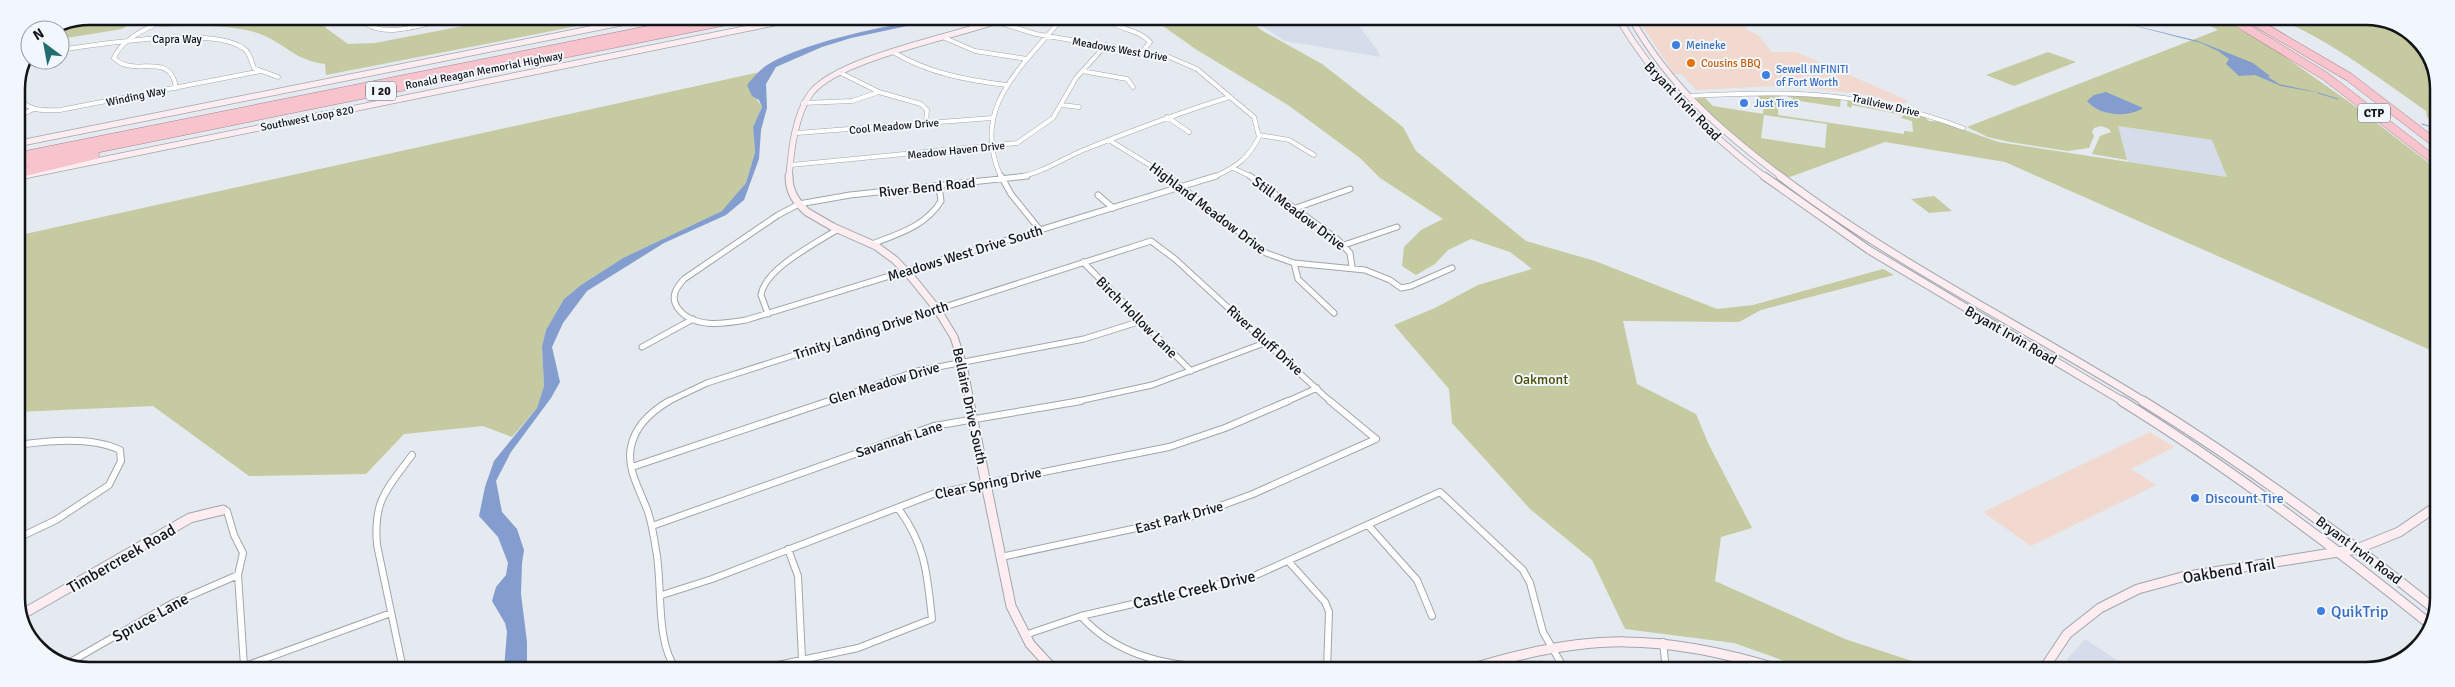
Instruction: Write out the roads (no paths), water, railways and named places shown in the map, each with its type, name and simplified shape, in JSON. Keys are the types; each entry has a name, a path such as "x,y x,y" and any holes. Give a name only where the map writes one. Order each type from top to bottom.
{"highway":[{"name":"Ronald Reagan Memorial Highway","path":"25,154 671,25"},
{"name":"Ronald Reagan Memorial Highway","path":"25,163 707,25"},
{"path":"2239,25 2256,33"},
{"name":"CTP","path":"2242,25 2332,81 2430,157"},
{"name":"CTP","path":"2262,25 2349,77 2430,139"},
{"path":"2276,25 2349,77"},
{"path":"25,174 175,136 341,101 352,97"},
{"path":"25,151 150,130"}],"street":[{"path":"156,25 128,40 115,53 116,62 128,66 157,67 171,71 174,75 176,88"},
{"path":"363,25 376,29 392,29 412,25"},
{"path":"25,142 610,25"},
{"name":"Southwest Loop 820","path":"25,174 762,25"},
{"path":"799,204 791,191 791,165 803,104 819,85 839,72 893,52 987,25"},
{"name":"Meadows West Drive","path":"1004,25 1046,35 1143,51 1169,57 1190,65 1254,117 1259,135"},
{"path":"1040,230 1009,193 996,168 991,147 992,118 996,104 1006,85 1055,25"},
{"path":"1117,25 1140,32 1149,40 1149,44 1143,51"},
{"name":"Bryant Irvin Road","path":"1622,25 1638,51 1668,89 1699,121 1757,171 1836,229 2045,354 2195,447 2341,552 2425,621"},
{"name":"Bryant Irvin Road","path":"1635,25 1660,66 1688,96 1721,128 1776,174 1841,221 1940,282 2099,374 2210,443 2358,548 2429,605"},
{"name":"Capra Way","path":"70,49 128,40 161,38 220,40 243,47 248,52 253,66 261,71"},
{"path":"945,38 968,49 1027,59"},
{"name":"Meadow Haven Drive","path":"791,165 991,147 1020,141 1053,118 1066,93 1082,71 1106,45"},
{"path":"1638,51 1651,51"},
{"path":"893,52 927,70 953,78 1006,85"},
{"path":"261,71 278,77"},
{"name":"Winding Way","path":"34,109 51,111 72,109 261,71"},
{"path":"1082,71 1127,79 1133,86"},
{"path":"839,72 879,92 924,106 927,114 926,123"},
{"path":"1668,89 1688,96 1682,104"},
{"name":"Trailview Drive","path":"1688,96 1781,91 1830,94 1893,104 1963,128"},
{"path":"803,104 862,100 879,92"},
{"name":"River Bend Road","path":"693,319 683,314 674,304 673,297 679,284 702,266 778,215 799,204 850,194 1002,180 1033,174 1109,140 1167,117 1231,97"},
{"path":"25,104 34,109"},
{"path":"1060,105 1079,107"},
{"path":"25,114 34,109"},
{"path":"1706,114 1699,121 1721,128"},
{"path":"1167,117 1190,132"},
{"name":"Cool Meadow Drive","path":"797,133 992,118"},
{"path":"1233,168 1253,150 1259,135 1289,140 1314,155"},
{"name":"Highland Meadow Drive","path":"1109,140 1151,164 1252,245 1272,256 1294,262 1352,267 1376,274 1401,288 1411,286 1452,268"},
{"name":"Meadows West Drive South","path":"693,319 727,323 768,314 1181,188 1222,174 1233,168"},
{"name":"Still Meadow Drive","path":"1233,168 1258,180 1344,245 1350,252 1352,267"},
{"path":"872,244 908,230 932,214 941,202 939,186"},
{"path":"1296,208 1350,190"},
{"path":"1098,195 1113,208"},
{"name":"Bellaire Drive South","path":"799,204 811,215 886,252 906,271 936,309 957,343 1014,613 1024,635 1035,651 1046,662"},
{"path":"1344,245 1397,226"},
{"path":"768,314 761,298 764,286 768,281 778,270 838,229"},
{"name":"Trinity Landing Drive North","path":"632,467 630,452 638,430 651,414 673,396 707,383 1082,262 1146,242 1154,242"},
{"name":"River Bluff Drive","path":"1154,242 1376,439"},
{"name":"Birch Hollow Lane","path":"1082,262 1191,371"},
{"path":"1294,262 1298,279 1304,288 1334,313"},
{"path":"642,347 693,319"},
{"name":"Glen Meadow Drive","path":"632,467 917,371 1084,338 1141,321"},
{"path":"2018,338 2069,357"},
{"name":"Savannah Lane","path":"652,526 898,438 944,424 1106,396 1152,385 1267,342"},
{"path":"2045,354 2066,360 2099,374"},
{"name":"Clear Spring Drive","path":"662,595 712,579 933,494 985,482 1169,447 1236,422 1317,388"},
{"name":"East Park Drive","path":"1001,557 1193,516 1254,494 1376,439"},
{"path":"25,444 55,442 116,447 120,450 120,461 109,485 56,520 25,536"},
{"path":"2195,447 2210,443"},
{"path":"402,662 377,545 377,510 383,494 412,455"},
{"path":"632,467 652,526 662,595 665,650 672,662"},
{"name":"Castle Creek Drive","path":"1024,635 1081,616 1237,582 1289,562 1440,492 1527,574 1532,584 1538,616 1549,647"},
{"path":"789,662 858,648 926,624 932,619 919,541 898,508"},
{"path":"224,510 230,518 234,535 243,553 238,575 241,662"},
{"name":"Timbercreek Road","path":"26,612 190,518 204,513 224,510"},
{"name":"Oakbend Trail","path":"2048,662 2063,636 2078,624 2097,610 2142,588 2195,575 2358,548 2400,532 2430,511"},
{"path":"1368,525 1417,580 1432,616"},
{"path":"788,549 798,576 802,659"},
{"path":"1289,562 1325,602 1329,612 1327,662"},
{"name":"Spruce Lane","path":"74,660 151,614 200,589 238,575"},
{"path":"255,662 391,613"},
{"path":"1081,616 1095,631 1113,644 1160,660 1174,662"},
{"path":"1490,662 1549,647 1605,640 1663,642 1719,652 1753,662"},
{"path":"1663,642 1666,662"},
{"path":"1549,647 1559,662"}],"water":[{"path":"895,25 914,25 851,38 822,47 776,67 766,84 767,108 761,130 759,159 744,200 726,215 664,243 587,291 563,323 552,347 560,382 551,398 511,452 496,481 502,512 517,529 524,550 521,594 527,642 527,662 505,662 507,632 505,623 492,601 496,587 506,575 508,563 498,537 479,516 485,487 494,461 537,408 544,386 542,346 546,330 564,299 581,285 623,258 722,211 746,183 755,152 753,127 762,107 759,100 752,96 747,85 763,68 779,59 825,41"},
{"path":"2131,25 2198,41 2253,63 2279,84 2321,93 2281,86 2255,75 2239,76 2226,64 2229,59 2201,43"},
{"path":"2106,92 2143,108 2130,113 2114,114 2099,110 2087,101 2094,95"}],"waterway":[{"path":"2318,93 2338,99"},
{"path":"2422,124 2430,126"}],"place":[{"name":"Meineke","path":"1676,45"},
{"name":"Cousins BBQ","path":"1691,63"},
{"name":"Sewell INFINITI of Fort Worth","path":"1766,75"},
{"name":"Just Tires","path":"1744,103"},
{"name":"Discount Tire","path":"2195,498"},
{"name":"QuikTrip","path":"2321,611"}],"park label":[{"name":"Oakmont","path":"1541,379"}]}
